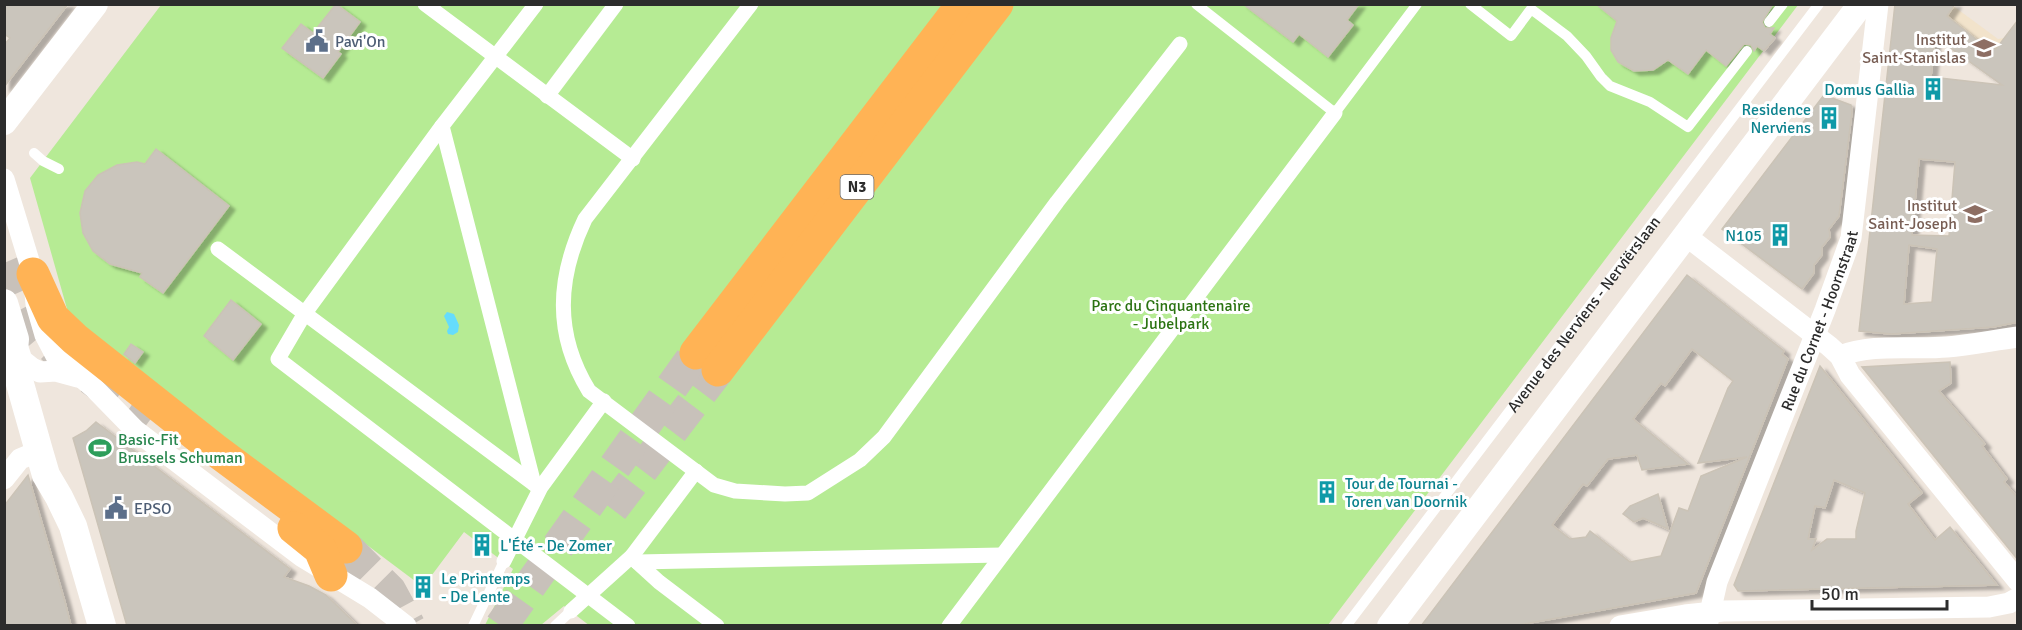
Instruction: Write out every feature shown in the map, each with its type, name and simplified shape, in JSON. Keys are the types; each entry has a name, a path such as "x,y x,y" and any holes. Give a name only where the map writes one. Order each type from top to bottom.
{"highway":[{"name":"N3","path":"963,4 707,362 997,4"},
{"path":"33,274 53,318 75,339 214,449 339,561"},
{"path":"150,420 339,561"}],"main road":[{"path":"4,303 15,339 13,359 39,452 46,475 73,526 102,626"}],"street":[{"path":"4,122 95,4"},
{"path":"425,4 633,159"},
{"path":"536,4 442,126 305,313 278,359 628,626"},
{"path":"547,96 616,4"},
{"path":"751,4 585,219 574,241 564,278 563,307 571,352 589,391 714,485 735,491 808,493 860,460 884,436 1057,202 1180,44"},
{"name":"Avenue des Nerviens - Nerviërslaan","path":"1390,626 1861,4"},
{"name":"Rue du Cornet - Hoornstraat","path":"1709,619 1717,582 1851,238 1878,4"},
{"path":"949,626 1335,113"},
{"path":"442,126 537,485"},
{"path":"4,179 33,274 36,304 45,335 57,356 72,367 79,377 94,388 135,430 302,556 339,561 370,598 406,626"},
{"path":"1685,235 1840,356 1850,375 2018,581"},
{"path":"218,249 537,485"},
{"path":"1840,356 1851,351 1948,347 2018,337"},
{"path":"15,339 22,360 32,368 40,372 56,371 79,377"},
{"path":"504,561 537,485 604,401"},
{"path":"4,479 20,459 39,452"},
{"path":"571,611 634,559 696,471"},
{"path":"634,559 1002,555"},
{"path":"634,559 659,582 717,626"},
{"path":"1620,626 1709,619 1758,609 1989,607 2009,603 2018,598"}],"lane":[{"path":"1196,4 1335,113 1418,4"},
{"path":"1470,4 1511,36 1532,9 1573,42 1600,77 1610,86 1650,102 1688,127 1748,51"},
{"path":"1769,22 1783,4"},
{"name":"Avenue des Nerviens - Nerviërslaan","path":"1346,626 1819,4"},
{"path":"34,153 59,169"},
{"path":"473,626 504,561"},
{"path":"555,626 571,611"}],"shaded area":[{"name":"Institut Saint-Stanislas","path":"1952,5 1998,39 2004,38 2017,20 2017,91 1972,57 1963,57 1895,6"}],"green space":[{"name":"Parc du Cinquantenaire - Jubelpark","path":"161,5 948,5 729,378 1014,5 1798,5 1328,625 590,626 564,606 541,625 485,625 513,569 464,532 423,587 71,323 30,178"}],"water":[{"path":"447,312 454,314 459,325 458,332 453,335 448,334 447,331 449,327 444,316"}],"building":[{"path":"4,4 68,4 4,87 4,45 10,38 4,34"},
{"name":"Pavi'On","path":"336,4 360,22 338,52 341,54 323,78 282,48 301,24 313,33"},
{"path":"1243,4 1359,4 1347,20 1353,25 1328,57 1299,34 1293,42"},
{"path":"1596,4 1773,4 1762,22 1765,28 1774,28 1770,34 1775,38 1764,51 1757,46 1754,51 1751,45 1744,44 1726,66 1706,50 1688,74 1668,60 1653,70 1634,71 1618,62 1611,50 1611,38 1617,21"},
{"path":"1895,4 1955,4 1947,16 1981,43 1984,40 1996,49 2018,20 2018,322 1993,327 1891,334 1859,331","holes":["1935,37 2002,85 1931,77","1919,159 1955,162 1949,236 1912,235","1909,245 1937,249 1932,302 1904,304"]},
{"path":"1824,95 1851,105 1852,112 1839,216 1829,229 1830,237 1822,247 1822,255 1814,265 1814,273 1802,289 1722,229"},
{"path":"156,149 229,206 163,293 140,277 142,273 110,264 93,251 83,233 80,213 85,191 98,175 117,165 137,162 145,164"},
{"path":"1687,275 1784,351 1782,354 1788,359 1696,593 1513,626 1421,626","holes":["1692,349 1733,381 1728,388 1698,463 1747,457 1701,476 1688,511 1679,508 1661,556 1630,562 1590,531 1586,537 1570,539 1552,525 1583,484 1587,486 1608,459 1637,455 1642,470 1688,464 1633,419 1661,383 1665,386"]},
{"path":"231,300 261,324 233,360 204,336"},
{"path":"131,344 143,352 135,363 124,354"},
{"path":"1950,362 1951,383 1939,391 1985,444 1982,446 2007,479 2004,482 2018,498 2018,560 1862,367"},
{"path":"1820,366 1922,493 1908,504 1935,540 1950,527 1997,585 1738,591 1734,585","holes":["1834,480 1865,493 1856,539 1827,539 1812,550 1816,539 1808,539 1815,506 1825,508"]},
{"path":"96,422 290,569 284,577 326,595 358,626 127,626 73,438"},
{"path":"28,475 71,626 4,626 4,506"},
{"path":"1658,494 1668,529 1643,518 1634,522 1623,514 1630,506"}],"tunnel":[{"path":"4,263 27,314 47,342 90,378 150,420"},
{"path":"501,626 696,353"},
{"path":"612,509 718,370"},
{"path":"346,547 390,591 409,626"}],"place":[{"name":"Pavi'On","path":"317,41"},
{"name":"Institut Saint-Stanislas","path":"1984,48"},
{"name":"Domus Gallia","path":"1933,89"},
{"name":"Residence Nerviens","path":"1829,118"},
{"name":"Institut Saint-Joseph","path":"1975,214"},
{"name":"N105","path":"1780,235"},
{"name":"Basic-Fit Brussels Schuman","path":"100,448"},
{"name":"Tour de Tournai - Toren van Doornik","path":"1327,492"},
{"name":"EPSO","path":"116,508"},
{"name":"L'Été - De Zomer","path":"482,545"},
{"name":"Le Printemps - De Lente","path":"423,587"}]}
